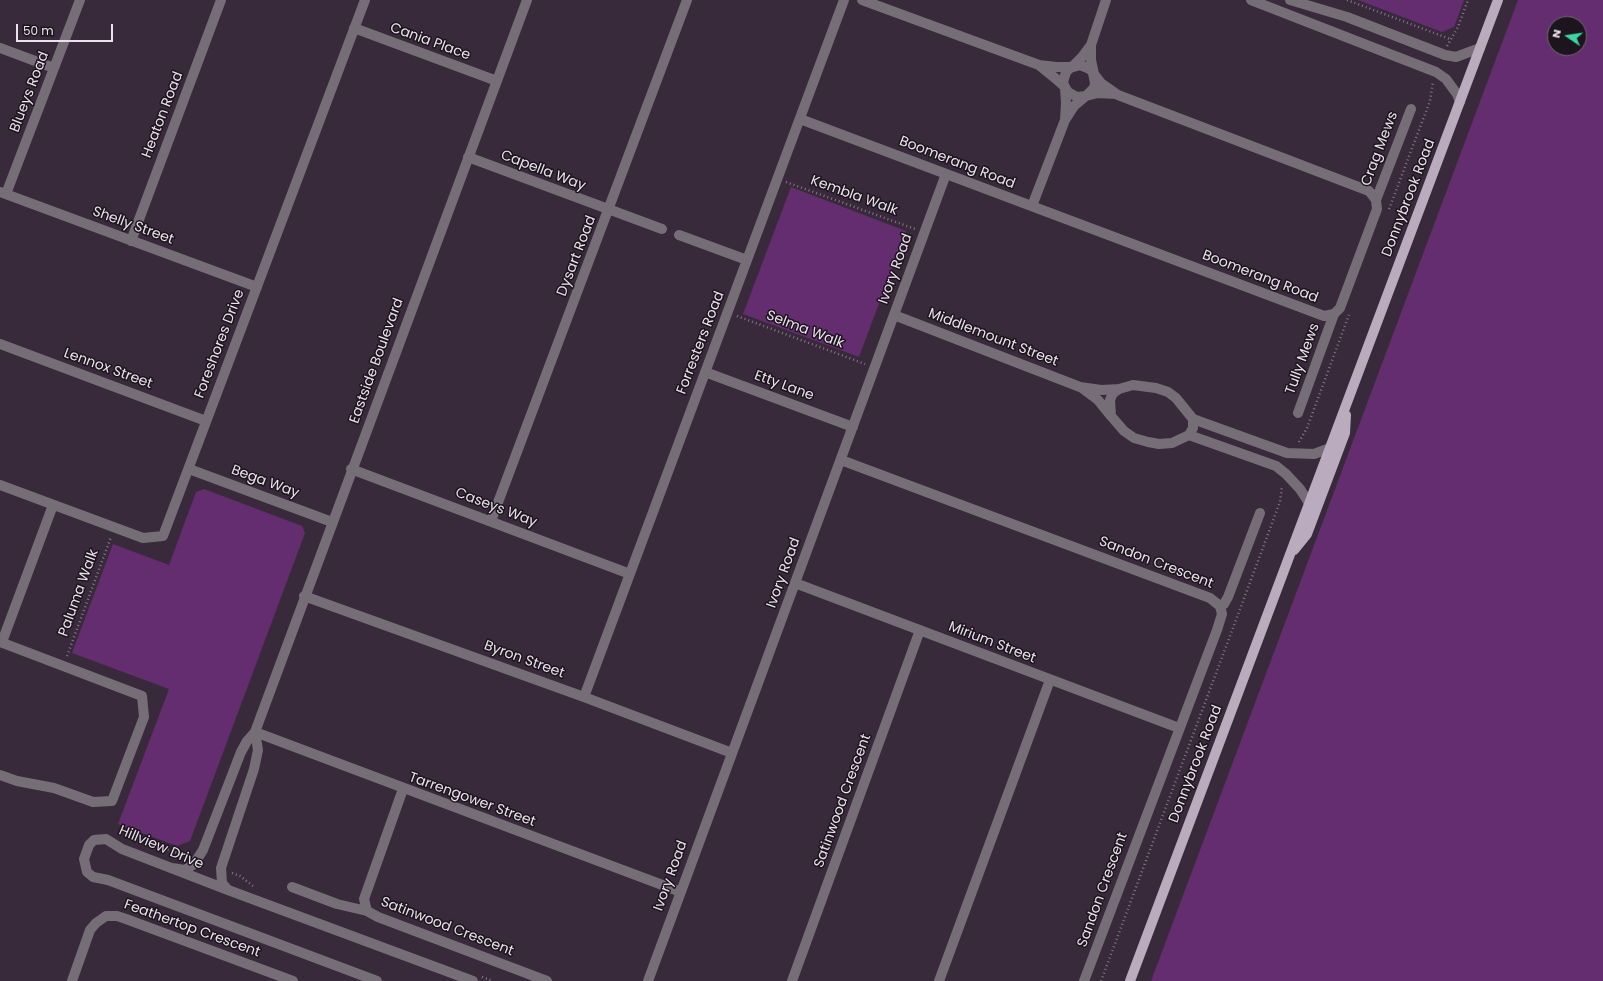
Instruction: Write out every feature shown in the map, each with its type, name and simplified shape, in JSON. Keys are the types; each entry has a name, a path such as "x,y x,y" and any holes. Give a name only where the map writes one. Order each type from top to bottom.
{"main road":[{"name":"Donnybrook Road","path":"1130,981 1498,0"},
{"name":"Donnybrook Road","path":"1289,556 1307,534 1345,433 1346,406"}],"street":[{"name":"Blueys Road","path":"3,193 80,0"},
{"name":"Heaton Road","path":"131,241 221,0"},
{"name":"Foreshores Drive","path":"0,485 143,538 163,536 365,0"},
{"name":"Eastside Boulevard","path":"172,868 185,870 194,864 203,850 241,752 247,741 255,732 304,596 527,0"},
{"name":"Dysart Road","path":"491,521 687,0"},
{"name":"Forresters Road","path":"584,697 844,0"},
{"path":"862,0 1039,65 1072,67 1080,65 1085,66 1090,68 1101,83 1118,95 1369,191 1376,200"},
{"path":"1032,206 1065,120 1074,106 1094,88 1095,83 1091,60 1091,45 1106,0"},
{"path":"1251,0 1436,72 1446,79 1457,94 1460,102"},
{"path":"1290,0 1347,17 1445,55 1456,57 1480,48"},
{"name":"Cania Place","path":"354,28 497,81"},
{"path":"1065,120 1066,104 1064,77 1066,72 1082,57 1091,45"},
{"path":"0,48 54,68"},
{"path":"1039,65 1076,97 1098,93 1118,95"},
{"name":"Crag Mews","path":"1376,200 1411,109"},
{"name":"Boomerang Road","path":"800,118 1324,316 1334,314 1340,308 1377,209 1376,200"},
{"name":"Capella Way","path":"468,157 662,229"},
{"name":"Ivory Road","path":"648,981 946,174"},
{"name":"Shelly Street","path":"3,193 257,287"},
{"path":"679,235 747,260"},
{"name":"Tully Mews","path":"1298,413 1334,314"},
{"name":"Middlemount Street","path":"894,315 1080,387 1100,390 1119,389"},
{"name":"Lennox Street","path":"0,344 206,421"},
{"name":"Etty Lane","path":"705,372 853,427"},
{"path":"1194,419 1193,428 1188,435 1172,443 1159,444 1148,442 1134,438 1124,431 1111,416 1110,400 1113,393 1119,389 1133,384 1146,385 1168,392 1181,403 1194,419 1287,453 1314,454 1330,448"},
{"name":"Middlemount Street","path":"1080,387 1098,400 1111,416"},
{"path":"1188,435 1276,466 1300,489 1309,503"},
{"name":"Sandon Crescent","path":"841,460 1210,598 1220,606 1222,614 1217,630 1084,981"},
{"name":"Bega Way","path":"189,469 332,522"},
{"name":"Caseys Way","path":"351,470 630,574"},
{"path":"0,775 17,781 54,788 93,802 112,801 144,717 142,696 1,642 53,505"},
{"path":"1220,606 1224,604 1228,597 1260,513"},
{"name":"Mirium Street","path":"795,584 1179,728"},
{"name":"Byron Street","path":"304,596 584,697 732,753"},
{"name":"Satinwood Crescent","path":"792,981 920,630"},
{"path":"939,981 1050,680"},
{"name":"Eastside Boulevard","path":"228,890 222,883 221,868 254,769 258,750 255,732"},
{"name":"Tarrengower Street","path":"255,732 403,789 680,892"},
{"name":"Satinwood Crescent","path":"403,789 364,899 367,911 378,917 547,981"},
{"name":"Hillview Drive","path":"377,981 108,880 94,877 88,872 84,859 89,845 94,840 106,840 122,849 228,890 473,981"},
{"path":"292,887 337,904 367,911"},
{"name":"Feathertop Crescent","path":"72,981 90,930 96,923 106,916 117,916 126,919 293,981"}],"path":[{"path":"1347,0 1450,39"},
{"name":"Kembla Walk","path":"777,178 924,233"},
{"name":"Selma Walk","path":"728,312 875,367"},
{"name":"Paluma Walk","path":"64,666 114,528"}],"shaded area":[{"path":"1358,0 1464,0 1454,27 1442,32"},
{"path":"1518,0 1603,0 1603,981 1151,981"},
{"path":"791,187 906,231 859,357 743,314"},
{"path":"204,489 302,526 305,533 190,841 177,846 118,824 169,689 72,653 113,544 169,565 196,492"}]}
